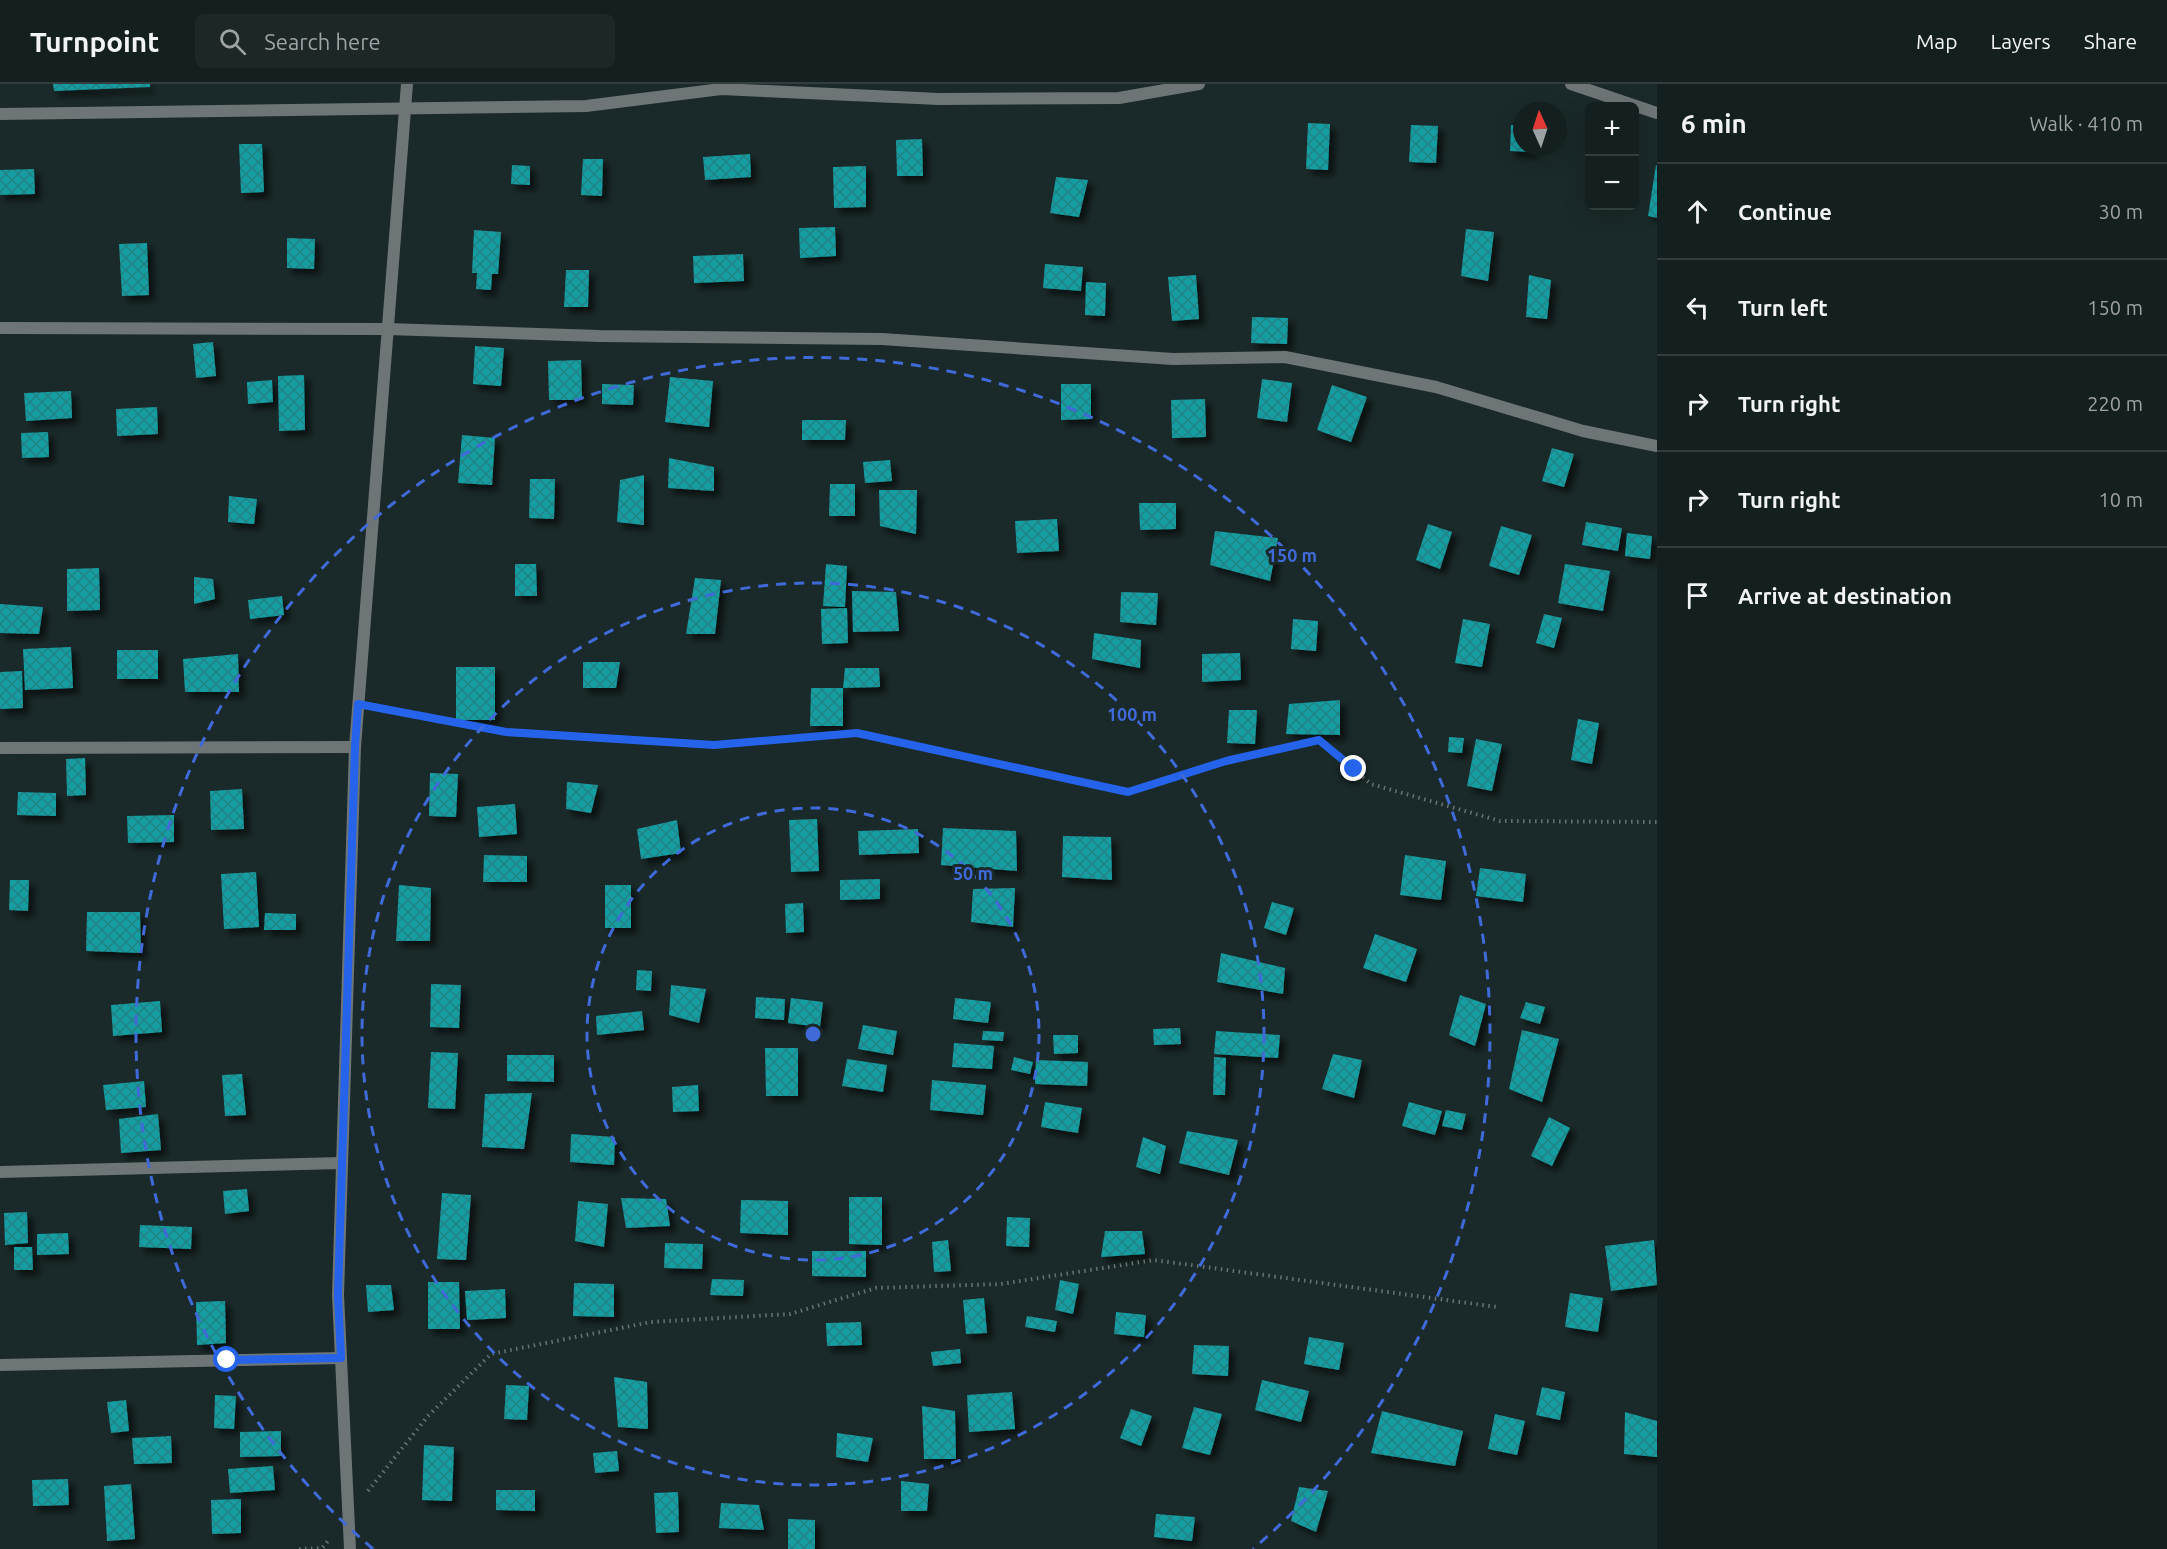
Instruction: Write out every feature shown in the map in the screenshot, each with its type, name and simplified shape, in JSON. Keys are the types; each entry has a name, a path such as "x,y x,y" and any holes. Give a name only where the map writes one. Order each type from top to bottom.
{"street":[{"path":"350,1549 338,1295 355,747 407,84"},
{"path":"0,114 406,106 586,106 722,89 939,99 1119,98 1199,84"},
{"path":"1571,84 1657,113"},
{"path":"0,328 388,329 599,336 882,339 1173,359 1285,357 1436,387 1583,431 1657,446"},
{"path":"0,748 355,747"},
{"path":"0,1172 342,1163"},
{"path":"0,1365 341,1358"}],"path":[{"path":"358,704 506,732 714,745 857,733 1128,792 1226,761 1319,740 1371,784 1500,821 1657,822"},
{"path":"298,1549 322,1548 428,1416 492,1354 651,1322 790,1314 876,1288 1000,1284 1154,1260 1497,1307"}],"building":[{"path":"53,84 150,84 150,87 54,91"},
{"path":"1308,123 1330,124 1328,170 1306,169"},
{"path":"1411,125 1438,126 1436,163 1409,162"},
{"path":"1511,125 1513,125 1513,151 1510,151"},
{"path":"922,139 923,176 897,176 896,140"},
{"path":"239,144 262,144 264,192 241,193"},
{"path":"750,154 751,177 705,180 703,157"},
{"path":"583,159 603,159 602,196 581,195"},
{"path":"512,165 530,166 530,185 511,184"},
{"path":"866,166 866,207 834,208 833,167"},
{"path":"1657,166 1657,218 1648,216"},
{"path":"34,169 35,194 0,195 0,170"},
{"path":"1056,177 1088,180 1079,217 1050,213"},
{"path":"835,227 836,256 800,258 799,228"},
{"path":"1466,229 1494,232 1488,281 1461,276"},
{"path":"474,230 501,232 498,274 492,274 491,290 476,289 477,273 472,273"},
{"path":"287,238 315,239 314,269 287,268"},
{"path":"147,243 149,295 122,296 119,244"},
{"path":"743,254 744,281 694,283 693,256"},
{"path":"1045,264 1083,267 1081,291 1043,288"},
{"path":"566,270 589,270 588,307 564,307"},
{"path":"1196,275 1199,319 1172,321 1168,277"},
{"path":"1529,275 1551,280 1547,319 1526,317"},
{"path":"1086,282 1106,283 1105,316 1085,315"},
{"path":"1252,317 1288,318 1287,344 1251,343"},
{"path":"213,342 216,376 196,378 193,344"},
{"path":"475,346 504,348 501,386 473,384"},
{"path":"581,360 582,400 549,400 548,361"},
{"path":"304,375 305,430 279,431 278,376"},
{"path":"670,377 713,381 709,427 665,422"},
{"path":"1262,379 1292,383 1287,422 1257,418"},
{"path":"272,380 273,402 248,404 247,382"},
{"path":"602,384 634,385 633,405 602,404"},
{"path":"1061,384 1091,384 1091,419 1061,420"},
{"path":"1332,385 1367,397 1351,442 1317,430"},
{"path":"71,391 72,418 26,421 24,393"},
{"path":"1205,399 1206,437 1172,438 1171,400"},
{"path":"157,407 158,434 117,436 116,409"},
{"path":"802,420 846,420 845,440 802,440"},
{"path":"48,432 49,457 22,458 21,433"},
{"path":"462,435 495,438 492,485 458,483"},
{"path":"1552,448 1574,454 1564,487 1542,481"},
{"path":"669,458 714,467 714,491 668,488"},
{"path":"890,460 892,481 865,483 863,462"},
{"path":"644,475 644,525 617,522 620,480"},
{"path":"530,479 555,479 554,519 529,518"},
{"path":"830,484 855,484 855,516 829,516"},
{"path":"879,490 917,490 916,534 880,526"},
{"path":"229,496 257,499 254,524 228,522"},
{"path":"1139,503 1176,503 1176,529 1140,530"},
{"path":"1057,519 1059,551 1017,553 1015,521"},
{"path":"1586,522 1622,528 1618,551 1582,545"},
{"path":"1428,524 1452,532 1440,569 1416,560"},
{"path":"1501,526 1532,535 1519,575 1489,566"},
{"path":"1215,531 1278,538 1270,581 1210,565"},
{"path":"1627,533 1652,536 1650,559 1625,556"},
{"path":"515,564 536,564 537,596 515,596"},
{"path":"826,564 847,566 845,607 823,606"},
{"path":"1565,564 1610,571 1603,611 1558,603"},
{"path":"99,568 100,610 67,611 67,569"},
{"path":"194,577 213,579 215,599 194,604"},
{"path":"695,578 721,580 715,634 686,634"},
{"path":"852,591 896,592 899,631 853,632"},
{"path":"1121,592 1158,593 1156,625 1120,622"},
{"path":"282,596 284,615 250,619 248,600"},
{"path":"0,604 43,607 39,634 0,633"},
{"path":"847,608 848,643 822,644 821,609"},
{"path":"1544,614 1562,618 1554,648 1536,643"},
{"path":"1293,619 1318,621 1316,651 1291,649"},
{"path":"1463,619 1490,624 1482,667 1455,663"},
{"path":"1094,633 1141,640 1140,668 1092,659"},
{"path":"71,647 73,688 25,690 23,649"},
{"path":"117,650 158,650 158,679 117,679"},
{"path":"1240,653 1241,680 1202,682 1202,654"},
{"path":"238,654 239,692 185,692 183,659"},
{"path":"583,662 620,662 616,688 583,688"},
{"path":"456,667 495,667 495,720 456,720"},
{"path":"845,668 879,668 880,687 843,688"},
{"path":"22,671 23,708 0,709 0,672"},
{"path":"811,688 843,688 843,726 810,726"},
{"path":"1340,700 1340,735 1286,734 1289,704"},
{"path":"1229,710 1257,710 1255,744 1227,743"},
{"path":"1578,719 1599,723 1592,764 1571,760"},
{"path":"1449,737 1464,738 1462,753 1448,752"},
{"path":"1476,739 1502,744 1492,791 1467,786"},
{"path":"85,758 86,795 67,796 66,759"},
{"path":"430,773 458,774 456,817 429,816"},
{"path":"567,782 598,785 591,813 566,809"},
{"path":"242,789 244,829 211,830 210,791"},
{"path":"18,792 56,793 56,816 17,815"},
{"path":"515,804 517,834 479,837 477,807"},
{"path":"174,815 174,842 128,843 127,816"},
{"path":"817,819 819,871 791,872 789,820"},
{"path":"677,820 681,853 641,859 637,829"},
{"path":"943,828 1016,831 1017,871 941,865"},
{"path":"918,829 919,853 859,855 858,831"},
{"path":"1063,836 1111,837 1112,880 1062,877"},
{"path":"484,855 527,856 527,882 483,882"},
{"path":"1405,855 1446,861 1441,900 1400,895"},
{"path":"1480,868 1526,874 1523,902 1476,896"},
{"path":"256,872 259,927 224,929 221,874"},
{"path":"880,879 880,899 840,900 840,880"},
{"path":"10,880 29,880 28,911 9,910"},
{"path":"399,885 431,888 430,941 396,941"},
{"path":"605,885 631,885 631,928 605,928"},
{"path":"1015,888 1013,927 971,922 973,889"},
{"path":"1272,902 1294,908 1286,935 1264,928"},
{"path":"803,903 804,932 786,933 785,904"},
{"path":"87,912 140,912 141,953 86,951"},
{"path":"265,913 296,914 296,930 264,930"},
{"path":"1375,934 1417,949 1406,982 1363,968"},
{"path":"1221,953 1285,968 1283,994 1217,982"},
{"path":"637,970 652,971 651,991 636,990"},
{"path":"431,984 461,985 459,1028 430,1027"},
{"path":"671,985 706,989 699,1023 669,1015"},
{"path":"1460,995 1486,1004 1475,1046 1449,1035"},
{"path":"756,997 785,999 784,1020 755,1018"},
{"path":"791,998 823,1002 820,1027 788,1023"},
{"path":"955,998 991,1002 988,1023 953,1019"},
{"path":"160,1001 162,1032 113,1036 111,1005"},
{"path":"1526,1002 1545,1007 1540,1024 1520,1018"},
{"path":"642,1011 644,1030 597,1035 596,1016"},
{"path":"863,1025 897,1031 893,1055 858,1049"},
{"path":"1180,1028 1181,1044 1154,1045 1153,1029"},
{"path":"1522,1030 1559,1039 1542,1102 1509,1089"},
{"path":"983,1031 1004,1032 1003,1041 982,1040"},
{"path":"1216,1031 1280,1035 1278,1058 1214,1054"},
{"path":"1053,1035 1078,1035 1078,1053 1054,1054"},
{"path":"954,1043 994,1046 992,1069 952,1067"},
{"path":"765,1048 798,1048 798,1096 766,1096"},
{"path":"431,1052 458,1053 455,1109 428,1108"},
{"path":"1333,1054 1362,1060 1354,1098 1322,1089"},
{"path":"507,1055 554,1055 554,1082 507,1081"},
{"path":"1014,1057 1033,1062 1030,1074 1011,1070"},
{"path":"1214,1057 1226,1058 1225,1095 1213,1095"},
{"path":"847,1059 887,1065 883,1092 842,1086"},
{"path":"1036,1060 1088,1062 1087,1086 1035,1084"},
{"path":"242,1074 246,1115 225,1116 222,1075"},
{"path":"932,1080 986,1085 983,1115 930,1110"},
{"path":"144,1081 146,1107 106,1110 103,1085"},
{"path":"698,1085 699,1111 673,1112 672,1087"},
{"path":"532,1093 524,1149 482,1147 485,1094"},
{"path":"1045,1102 1082,1108 1078,1133 1041,1127"},
{"path":"1409,1102 1442,1111 1435,1135 1402,1126"},
{"path":"1446,1110 1466,1114 1462,1130 1442,1126"},
{"path":"158,1114 161,1150 121,1153 119,1119"},
{"path":"1549,1117 1570,1128 1552,1166 1531,1156"},
{"path":"1187,1131 1238,1140 1229,1175 1179,1163"},
{"path":"571,1134 615,1137 614,1165 570,1162"},
{"path":"1143,1137 1166,1146 1160,1174 1136,1167"},
{"path":"247,1189 249,1211 225,1214 223,1191"},
{"path":"442,1193 471,1195 466,1260 437,1259"},
{"path":"849,1197 882,1197 882,1245 849,1244"},
{"path":"621,1198 666,1199 670,1226 626,1228"},
{"path":"741,1200 788,1201 788,1235 740,1233"},
{"path":"578,1201 608,1204 604,1247 575,1241"},
{"path":"27,1212 28,1243 5,1245 4,1213"},
{"path":"1007,1217 1030,1218 1029,1247 1006,1246"},
{"path":"140,1225 192,1227 191,1249 139,1247"},
{"path":"1105,1231 1142,1231 1145,1254 1101,1257"},
{"path":"68,1233 69,1254 37,1255 37,1234"},
{"path":"948,1240 951,1271 934,1272 932,1242"},
{"path":"1654,1240 1657,1285 1611,1291 1605,1246"},
{"path":"665,1243 703,1244 702,1269 664,1268"},
{"path":"14,1247 32,1247 33,1270 14,1270"},
{"path":"812,1251 866,1251 866,1277 812,1276"},
{"path":"712,1279 744,1280 743,1296 710,1295"},
{"path":"1060,1280 1079,1284 1073,1314 1055,1310"},
{"path":"428,1282 459,1282 460,1329 428,1329"},
{"path":"574,1283 614,1284 614,1317 573,1316"},
{"path":"366,1285 391,1285 394,1310 368,1312"},
{"path":"505,1289 506,1318 467,1320 465,1291"},
{"path":"1570,1293 1603,1298 1598,1332 1565,1327"},
{"path":"984,1298 987,1333 966,1334 963,1300"},
{"path":"225,1301 226,1343 197,1345 196,1302"},
{"path":"1116,1312 1146,1315 1144,1337 1114,1334"},
{"path":"1027,1316 1057,1321 1055,1332 1025,1327"},
{"path":"861,1322 862,1345 827,1346 826,1323"},
{"path":"1309,1337 1344,1343 1339,1370 1304,1364"},
{"path":"1194,1345 1229,1346 1228,1376 1192,1374"},
{"path":"960,1349 961,1363 933,1366 931,1352"},
{"path":"614,1377 647,1382 648,1429 618,1427"},
{"path":"1262,1380 1309,1391 1301,1422 1255,1410"},
{"path":"506,1385 529,1386 527,1420 504,1419"},
{"path":"1542,1387 1565,1392 1560,1420 1536,1415"},
{"path":"1012,1392 1015,1429 969,1432 967,1395"},
{"path":"215,1395 236,1396 234,1429 214,1428"},
{"path":"126,1400 129,1431 111,1433 107,1402"},
{"path":"922,1406 955,1411 956,1459 924,1459"},
{"path":"1194,1407 1222,1414 1210,1455 1182,1448"},
{"path":"1131,1409 1152,1416 1141,1446 1120,1438"},
{"path":"1382,1411 1463,1431 1455,1466 1371,1453"},
{"path":"1625,1412 1657,1421 1657,1457 1624,1454"},
{"path":"1495,1414 1525,1421 1517,1455 1488,1449"},
{"path":"281,1431 281,1456 240,1457 240,1432"},
{"path":"837,1433 873,1438 868,1462 836,1457"},
{"path":"171,1436 172,1463 134,1464 132,1438"},
{"path":"424,1445 454,1447 452,1501 422,1500"},
{"path":"617,1451 619,1471 595,1473 593,1453"},
{"path":"273,1466 275,1490 230,1493 228,1469"},
{"path":"68,1479 69,1505 33,1506 32,1480"},
{"path":"901,1481 929,1484 927,1511 901,1511"},
{"path":"131,1484 135,1539 107,1541 104,1486"},
{"path":"1299,1487 1328,1491 1316,1532 1291,1521"},
{"path":"496,1490 535,1490 535,1511 496,1510"},
{"path":"678,1492 679,1532 656,1533 654,1493"},
{"path":"241,1499 241,1533 212,1534 211,1500"},
{"path":"721,1503 759,1505 764,1530 719,1528"},
{"path":"1156,1514 1195,1517 1192,1541 1154,1537"},
{"path":"788,1519 815,1520 815,1549 788,1549"}],"route":[{"path":"227,1360 341,1358 338,1295 358,704 506,732 714,745 857,733 995,761 1128,792 1226,761 1319,740 1354,769"}]}
